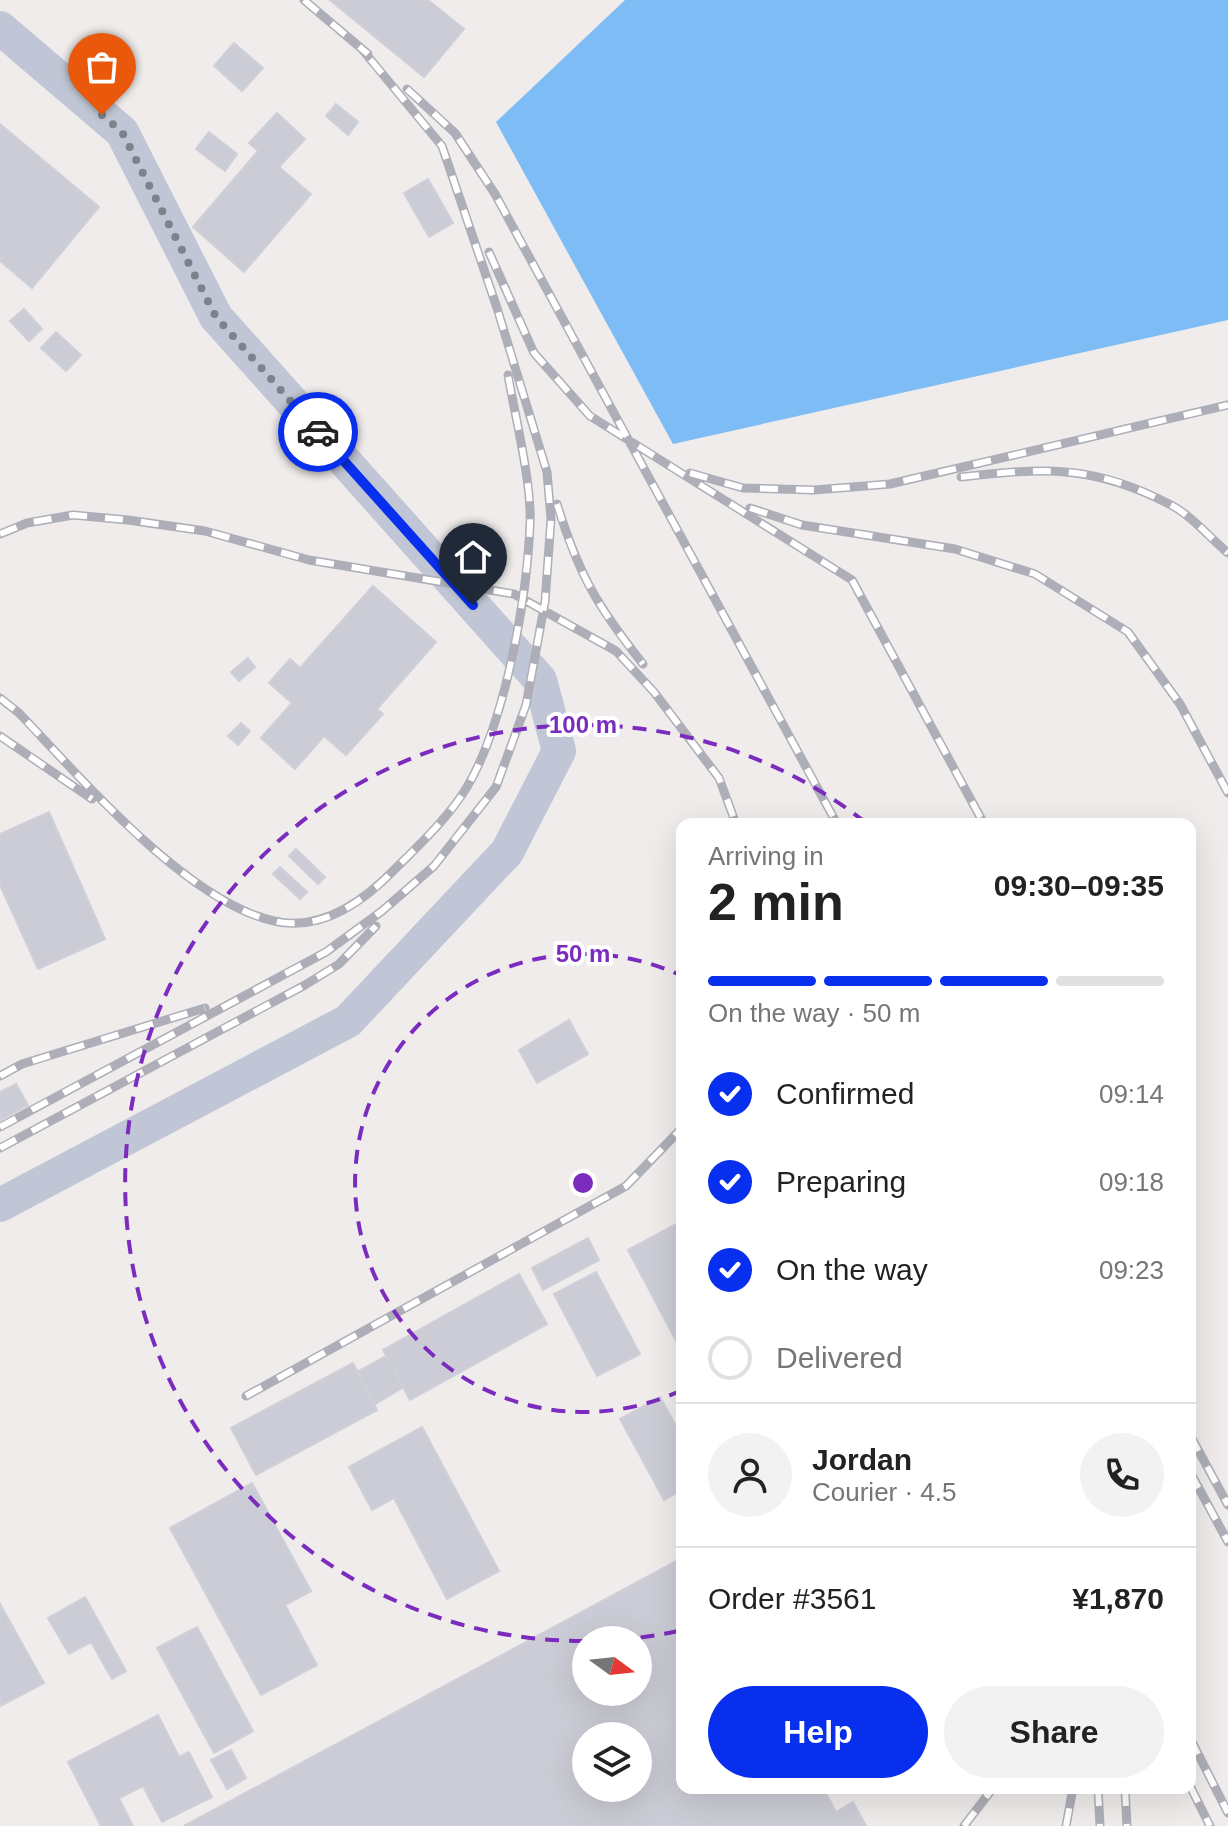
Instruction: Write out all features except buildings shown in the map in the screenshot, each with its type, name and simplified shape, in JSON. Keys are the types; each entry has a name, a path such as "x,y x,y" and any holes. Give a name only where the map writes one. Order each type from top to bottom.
{"lane":[{"path":"0,28 122,132 216,317 540,680 559,751 507,852 348,1021 0,1205"}],"water":[{"path":"625,0 1228,0 1228,320 673,444 496,122"}],"railway":[{"path":"304,0 368,54"},
{"path":"0,1127 326,952 382,911 434,866 496,787 526,705 545,602 551,519 547,472 497,308 442,146 361,48"},
{"path":"407,89 455,133 495,194 834,818"},
{"path":"489,252 534,353 590,416 852,580 981,818"},
{"path":"0,698 19,713 137,834 206,889 241,909 274,921 291,923 325,918 355,903 383,881 443,820 460,798 480,760 503,695 519,623 530,524 526,470 508,375"},
{"path":"690,473 743,488 814,490 890,484 1228,405"},
{"path":"961,477 1044,471 1068,472 1117,482 1179,510 1228,553"},
{"path":"557,504 573,551 591,589 613,625 643,664"},
{"path":"750,508 802,525 955,549 1035,574 1128,632 1180,704 1228,793"},
{"path":"0,534 27,523 73,515 128,520 205,531 309,560 514,594 616,651 654,692 719,778 734,818"},
{"path":"0,736 92,799"},
{"path":"0,1148 305,985 339,964 376,926"},
{"path":"0,1076 22,1064 205,1008"},
{"path":"246,1396 626,1186 676,1134"},
{"path":"1196,1446 1228,1505"},
{"path":"1196,1483 1228,1542"},
{"path":"1196,1750 1228,1813"},
{"path":"964,1826 988,1794"},
{"path":"1066,1826 1072,1794"},
{"path":"1098,1794 1100,1826"},
{"path":"1125,1794 1127,1826"},
{"path":"1194,1794 1210,1826"}],"way so far":[{"path":"102,115 122,132 216,317 318,432"}],"route":[{"path":"318,432 473,605"}]}
